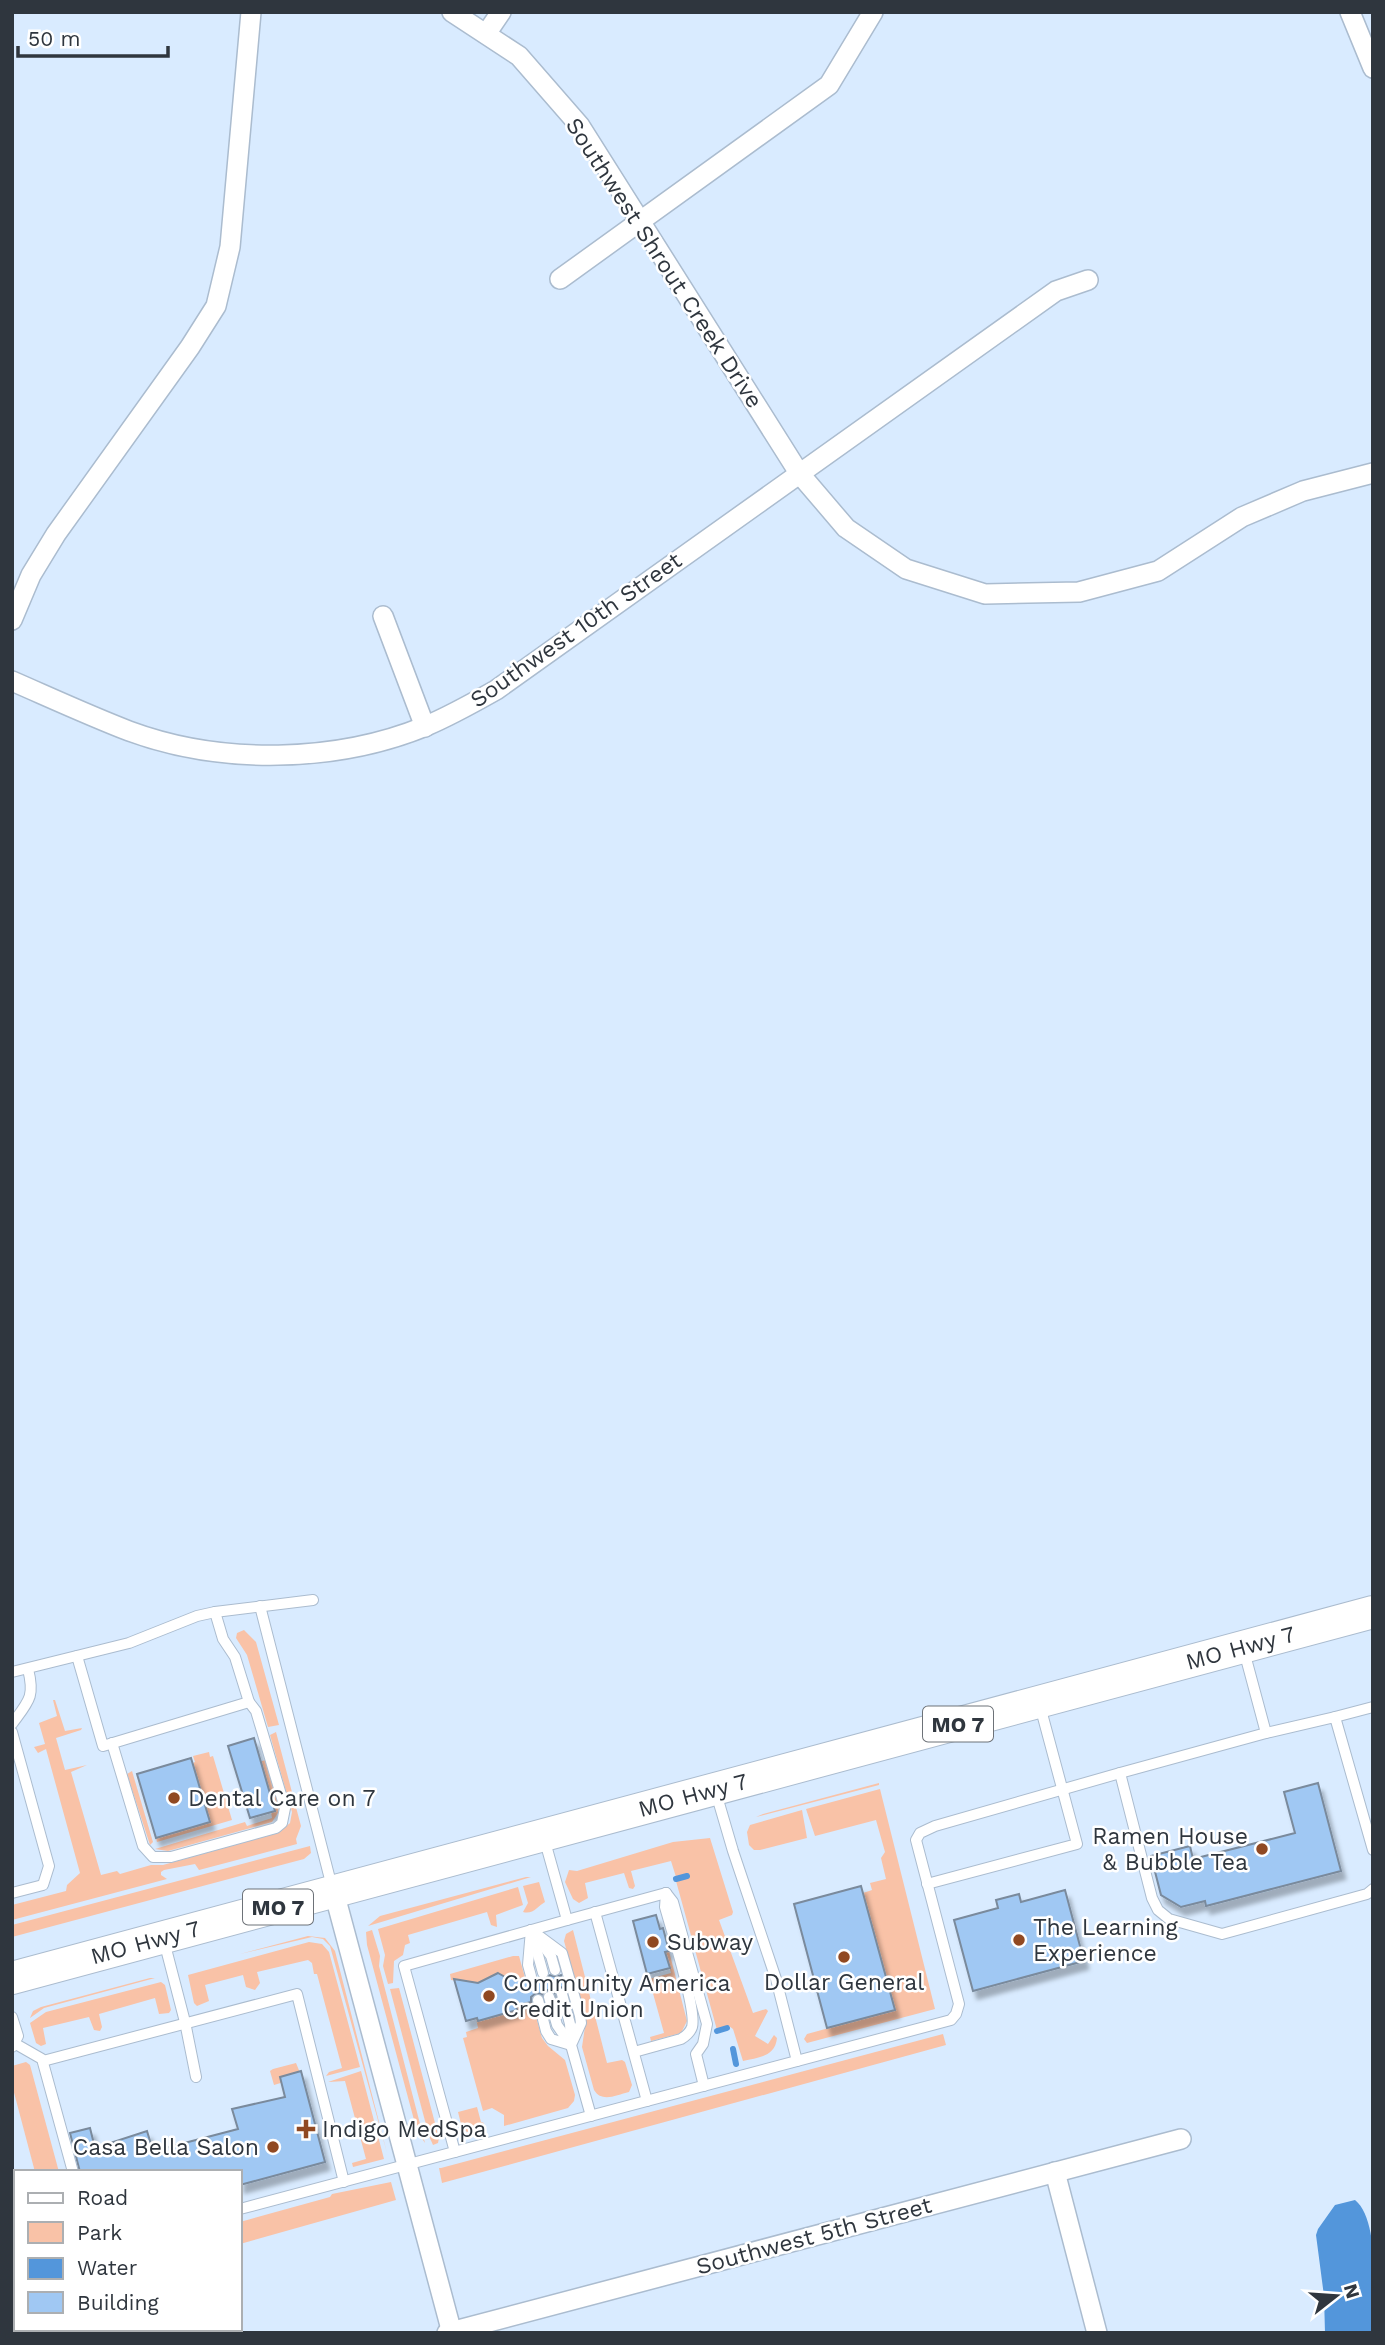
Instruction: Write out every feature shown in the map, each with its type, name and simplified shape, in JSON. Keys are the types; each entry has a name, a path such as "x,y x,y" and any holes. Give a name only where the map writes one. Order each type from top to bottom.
{"main road":[{"name":"MO Hwy 7","path":"12,1978 1373,1612"}],"street":[{"path":"12,621 31,575 56,534 190,347 216,306 230,247 251,12"},
{"name":"Southwest Shrout Creek Drive","path":"452,12 519,56 580,125 799,473"},
{"path":"486,34 501,12"},
{"path":"560,279 830,85 873,12"},
{"path":"1350,12 1373,68"},
{"name":"Southwest 10th Street","path":"12,681 131,732 185,745 251,755 315,754 358,747 425,727 496,690 1056,291 1088,280"},
{"path":"799,473 846,528 906,569 985,594 1079,592 1158,571 1242,517 1303,491 1373,473"},
{"path":"383,616 425,727"},
{"path":"334,1892 451,2332"},
{"name":"Southwest 5th Street","path":"451,2332 1181,2139"},
{"path":"1055,2172 1097,2333"}],"lane":[{"path":"12,1672 129,1643 197,1616 313,1600"},
{"path":"260,1606 334,1892"},
{"path":"112,1743 142,1846 153,1857 170,1857 276,1828 282,1823 285,1808 256,1711 249,1702 236,1657 223,1639 215,1612"},
{"path":"1243,1647 1266,1733"},
{"path":"77,1656 103,1746 249,1702"},
{"path":"12,1724 16,1711 33,1689 28,1669"},
{"path":"927,1884 1077,1844 1039,1702"},
{"path":"242,2208 951,2020 957,2014 959,2004 916,1840 920,1833 935,1826 1120,1773 1373,1707"},
{"path":"1335,1717 1373,1850"},
{"path":"12,1732 49,1867 43,1885 12,1893"},
{"path":"1120,1773 1152,1898 1158,1909 1169,1919 1222,1934 1367,1894 1373,1889"},
{"path":"715,1789 776,1979 797,2061"},
{"path":"543,1835 567,1920"},
{"path":"666,1893 673,1902 708,2024 703,2044 696,2054 704,2086"},
{"path":"455,2152 404,1966 666,1893"},
{"path":"634,2052 681,2039 687,2036 691,2028 692,2010 665,1907 666,1893"},
{"path":"595,1912 647,2101"},
{"path":"531,1930 551,1956 555,1970"},
{"path":"531,1930 543,1973"},
{"path":"531,1930 528,1965 531,1976"},
{"path":"531,1930 562,1953 580,2016 571,2045"},
{"path":"163,1937 196,2077"},
{"path":"12,2017 18,2036 13,2045 43,2061 297,1994 344,2182"},
{"path":"562,1994 570,2024 571,2045 591,2116"},
{"path":"549,1997 557,2025 571,2045"},
{"path":"538,2000 546,2031 551,2039 571,2045"},
{"path":"43,2061 72,2170"}],"green space":[{"path":"244,1630 256,1642 279,1725 268,1727 247,1655 236,1638 237,1633"},
{"path":"53,1700 65,1731 82,1728 56,1738 65,1770 87,1765 71,1772 101,1875 163,1865 278,1833 290,1823 292,1812 270,1735 276,1732 301,1826 297,1844 199,1870 195,1864 164,1870 161,1875 167,1879 12,1920 12,1905 66,1891 67,1885 80,1873 46,1749 38,1753 34,1747 45,1744 39,1723 57,1716"},
{"path":"209,1752 210,1757 213,1756 232,1820 157,1842 156,1838 210,1822 193,1763 193,1756"},
{"path":"265,1760 279,1807 272,1822 168,1851 155,1849 245,1822 247,1826 272,1818 271,1812 275,1810 260,1762"},
{"path":"132,1771 153,1842 150,1845 127,1774"},
{"path":"879,1785 756,1817 763,1814"},
{"path":"880,1789 935,2009 807,2043 804,2039 807,2034 895,2010 863,1893 872,1890 870,1883 886,1879 881,1858 885,1852 876,1820 815,1836 806,1809"},
{"path":"802,1810 807,1838 760,1850 754,1850 749,1845 747,1832 750,1825"},
{"path":"710,1838 733,1912 732,1915 719,1920 753,2013 766,2009 768,2011 755,2036 768,2044 774,2035 777,2038 770,2053 743,2061 733,2029 729,2026 717,2030 676,1881 687,1875 676,1877 671,1861 631,1871 635,1886 633,1889 629,1888 624,1873 585,1883 588,1898 579,1903 573,1899 565,1882 569,1870 577,1871 673,1842"},
{"path":"310,1846 311,1853 304,1859 12,1937 12,1925"},
{"path":"531,1877 368,1926 380,1916"},
{"path":"539,1882 545,1902 533,1911 523,1912 528,1903 523,1886"},
{"path":"518,1887 523,1905 496,1915 497,1927 491,1925 487,1912 408,1935 410,1943 405,1945 403,1955 394,1961 393,1983 388,1984 383,1966 385,1955 378,1929"},
{"path":"372,1930 425,2143 417,2131 367,1945 366,1932"},
{"path":"573,1930 607,2063 622,2060 625,2062 632,2085 629,2092 605,2097 594,2090 582,2047 586,2020 564,1941 566,1934"},
{"path":"308,1936 325,1938 335,1951 387,2153 330,1946 323,1939 312,1937 240,1954"},
{"path":"309,1942 322,1944 329,1952 360,2067 326,2076 329,2072 342,2068 317,1974 314,1974 312,1963 308,1960 257,1972 260,1983 255,1990 246,1987 243,1975 205,1985 209,2001 197,2006 188,1975"},
{"path":"669,1951 687,2021 681,2033 651,2041 650,2037 664,2033 649,1979 671,1973 665,1952"},
{"path":"519,1956 542,2038 565,2060 575,2095 568,2108 504,2126 504,2115 492,2108 483,2111 463,2038 467,2037 466,2032 478,2028 476,2018 478,2020 517,2010 515,2002 521,2000 514,1976 503,1979 497,1974 476,1984 451,1980 450,1974"},
{"path":"155,1978 44,2008 30,2018 33,2011 41,2007"},
{"path":"161,1982 165,1985 171,2010 169,2013 159,2014 155,1998 99,2014 102,2027 100,2031 94,2030 89,2017 43,2028 46,2044 41,2046 36,2043 30,2023 46,2012"},
{"path":"399,1988 439,2138 438,2143 433,2145 390,1989"},
{"path":"943,2034 946,2045 442,2183 439,2168"},
{"path":"26,2062 30,2065 58,2170 34,2170 12,2085 12,2066"},
{"path":"296,2063 303,2080 300,2077 274,2085 270,2071"},
{"path":"361,2071 384,2159 353,2167 352,2163 366,2159 345,2081 328,2082"},
{"path":"477,2107 481,2122 484,2123 478,2131 467,2132 462,2128 458,2112"},
{"path":"391,2182 396,2200 242,2243 242,2221 330,2197 332,2194"}],"water":[{"path":"1355,2200 1369,2225 1372,2243 1373,2333 1325,2333 1324,2296 1316,2235 1335,2205"}],"building":[{"path":"254,1738 275,1811 250,1818 228,1746"},
{"name":"Dental Care on 7","path":"191,1758 210,1822 156,1838 137,1774"},
{"path":"1318,1783 1341,1871 1206,1906 1205,1901 1181,1907 1161,1895 1151,1856 1190,1846 1193,1859 1295,1833 1284,1792"},
{"name":"Dollar General","path":"861,1886 895,2010 827,2028 794,1904"},
{"name":"The Learning Experience","path":"1065,1890 1084,1961 973,1991 954,1920 998,1908 996,1900 1019,1894 1021,1902"},
{"name":"Subway","path":"656,1915 660,1929 663,1928 669,1951 665,1952 670,1968 647,1974 633,1921"},
{"name":"Community America Credit Union","path":"498,1973 507,1978 514,1976 515,1981 524,1978 530,1983 538,1978 544,1980 550,1975 561,1975 564,1987 557,1988 555,1993 548,1990 542,1994 536,1993 531,1997 531,2002 516,2006 517,2010 478,2021 477,2018 466,2021 454,1979 478,1983"},
{"path":"301,2071 325,2162 242,2184 242,2170 79,2170 70,2133 90,2128 95,2148 147,2131 153,2151 238,2129 232,2109 285,2097 280,2077"}],"waterway":[{"path":"676,1879 687,1876"},
{"path":"717,2031 727,2028"},
{"path":"733,2049 736,2064"}],"place":[{"name":"Dental Care on 7","path":"174,1798"},
{"name":"Ramen House & Bubble Tea","path":"1262,1849"},
{"name":"The Learning Experience","path":"1019,1940"},
{"name":"Subway","path":"653,1942"},
{"name":"Dollar General","path":"844,1957"},
{"name":"Community America Credit Union","path":"489,1996"},
{"name":"Indigo MedSpa","path":"306,2129"},
{"name":"Casa Bella Salon","path":"273,2147"}]}
